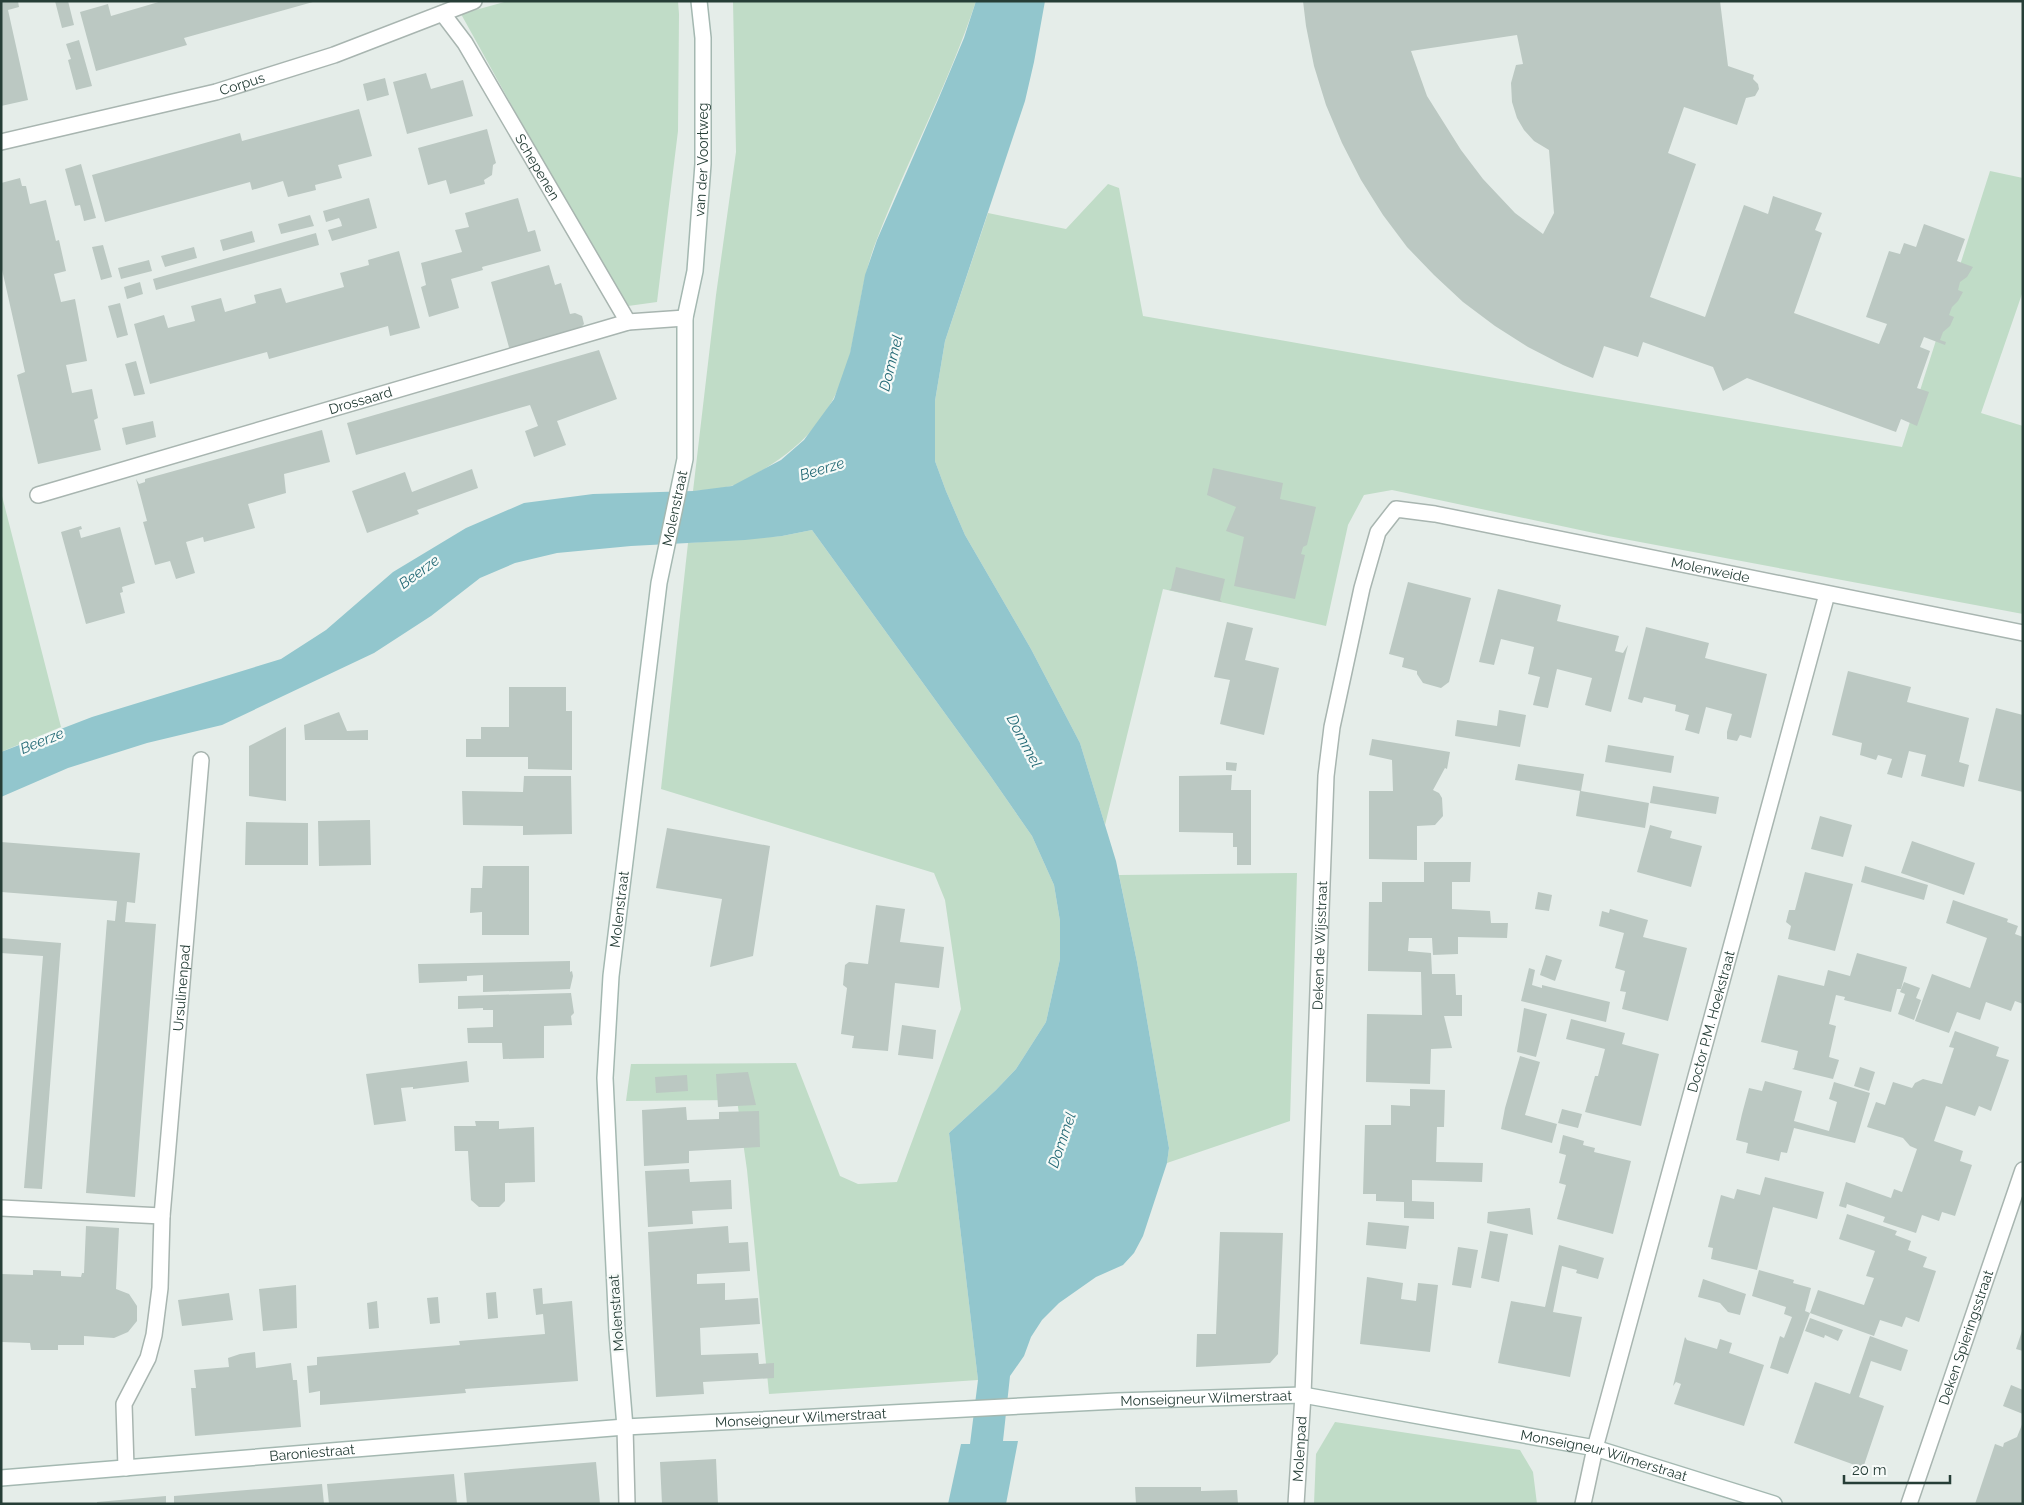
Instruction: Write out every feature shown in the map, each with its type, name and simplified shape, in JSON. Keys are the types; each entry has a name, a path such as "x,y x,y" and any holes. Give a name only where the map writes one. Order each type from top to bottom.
{"street":[{"name":"Corpus","path":"1,142 216,92 334,56 474,1"},
{"name":"van der Voortweg","path":"685,318 695,271 703,164 703,38 699,1"},
{"name":"Schepenen","path":"443,14 465,42 628,322"},
{"name":"Drossaard","path":"38,495 628,322 685,318"},
{"name":"Molenstraat","path":"628,1504 617,1331 605,1078 611,976 659,583 686,459 685,318"},
{"name":"Molenweide","path":"1396,508 1435,514 2023,633"},
{"name":"Deken de Wijsstraat","path":"1303,1395 1321,868 1326,776 1332,727 1362,588 1378,532 1396,508"},
{"name":"Doctor P.M. Hoekstraat","path":"1582,1504 1594,1448 1827,594"},
{"name":"Ursulinenpad","path":"126,1468 124,1404 148,1358 154,1335 160,1288 162,1216 201,760"},
{"name":"Deken Spieringsstraat","path":"1909,1504 2023,1170"},
{"path":"1,1208 162,1216"},
{"name":"Monseigneur Wilmerstraat","path":"624,1427 1010,1406 1303,1395 1594,1448 1774,1504"},
{"name":"Molenpad","path":"1296,1504 1303,1395"},
{"name":"Baroniestraat","path":"1,1478 624,1427"}],"green space":[{"path":"508,1 678,1 678,131 657,302 628,306 615,292 461,14"},
{"path":"733,1 976,1 954,62 889,209 872,253 864,281 850,354 837,391 829,407 807,436 778,460 743,482 717,489 693,491 716,295 736,152"},
{"path":"1990,171 2023,178 2023,291 1981,413 2023,426 2023,614 1608,536 1392,490 1364,495 1348,525 1326,626 1163,589 1105,825 1080,743 1031,649 965,535 935,461 935,401 945,341 988,213 1066,229 1108,184 1119,188 1143,316 1902,447"},
{"path":"1,492 61,727 1,752"},
{"path":"812,530 1032,836 1054,885 1060,921 1060,959 1046,1022 1016,1069 949,1133 978,1380 769,1394 747,1170 737,1100 626,1101 631,1064 796,1063 840,1176 858,1184 897,1182 961,1009 945,900 934,873 661,789 688,543 782,536"},
{"path":"1297,873 1290,1121 1167,1163 1169,1148 1137,962 1119,875"},
{"path":"1335,1422 1520,1450 1533,1472 1537,1504 1314,1504 1316,1454"}],"water":[{"path":"976,1 1045,1 1025,101 945,341 935,401 935,461 965,535 1031,649 1080,743 1116,861 1137,962 1169,1148 1167,1163 1143,1236 1134,1253 1123,1265 1096,1277 1059,1303 1042,1320 1031,1337 1024,1356 1010,1376 1003,1441 1018,1441 1006,1504 948,1504 961,1444 970,1444 978,1380 949,1133 1016,1069 1046,1022 1060,959 1060,921 1054,885 1032,836 812,530 782,536 745,540 631,546 557,553 515,563 480,578 431,616 374,653 222,725 147,743 68,768 1,797 1,752 92,717 281,659 326,630 393,572 466,528 524,503 593,494 693,491 732,486 781,460 804,440 834,399 850,353 865,275 877,240 964,38"}],"building":[{"path":"1,1 18,1 19,7 8,10 28,100 1,106"},
{"path":"55,1 68,1 74,25 62,28"},
{"path":"162,1 313,2 184,38 187,45 96,71 80,12 108,4 111,16"},
{"path":"1303,1 1720,1 1728,66 1754,75 1753,79 1758,84 1759,89 1755,96 1746,98 1737,125 1684,107 1668,153 1696,164 1650,297 1705,317 1744,205 1768,214 1773,196 1822,213 1815,230 1822,233 1794,313 1879,344 1887,324 1866,317 1889,251 1900,254 1904,243 1916,247 1924,224 1965,239 1957,261 1973,267 1967,277 1960,282 1958,290 1963,292 1952,307 1949,315 1954,317 1950,326 1943,332 1940,340 1946,342 1945,345 1924,337 1920,347 1930,351 1917,388 1929,392 1917,426 1901,419 1896,432 1747,378 1723,391 1713,367 1643,342 1638,357 1604,346 1593,378 1528,347 1495,326 1463,302 1434,275 1407,247 1383,215 1361,180 1342,143 1326,105 1314,66","holes":["1517,35 1523,64 1516,65 1511,83 1512,102 1517,118 1524,130 1534,141 1549,150 1554,213 1543,234 1515,213 1483,179 1461,150 1427,96 1411,51"]},
{"path":"79,40 92,86 76,90 68,60 71,59 66,44"},
{"path":"426,73 431,89 463,80 473,116 407,134 393,82"},
{"path":"385,78 389,95 367,101 363,84"},
{"path":"359,109 372,156 338,165 342,178 315,185 316,190 288,197 283,181 252,190 250,182 105,222 92,175 240,133 242,141"},
{"path":"487,129 496,163 493,165 492,175 484,180 485,184 450,194 446,180 428,185 418,148"},
{"path":"81,164 96,218 84,221 80,205 75,206 65,169"},
{"path":"20,178 22,186 26,186 30,204 46,200 56,241 59,240 66,271 54,274 61,302 75,299 87,361 66,365 72,393 92,389 98,418 94,420 101,450 38,464 17,375 25,372 1,265 1,183"},
{"path":"369,198 377,228 332,241 328,230 342,226 341,222 339,218 326,222 323,211"},
{"path":"518,198 528,232 535,230 541,251 482,267 483,270 451,279 459,308 429,317 421,287 426,285 421,263 462,252 455,230 469,227 465,213"},
{"path":"310,215 314,226 281,234 278,224"},
{"path":"252,231 255,242 223,251 220,240"},
{"path":"316,233 319,245 156,290 153,279"},
{"path":"103,245 112,277 101,280 92,247"},
{"path":"194,247 197,258 165,267 161,256"},
{"path":"399,251 420,328 390,336 388,326 269,359 267,352 150,384 134,324 164,315 168,328 195,321 191,306 221,298 225,312 256,303 254,295 281,288 286,303 344,287 340,273 369,265 368,260"},
{"path":"149,260 152,271 121,279 118,268"},
{"path":"549,265 555,285 561,283 570,314 575,313 582,316 584,324 579,330 510,351 491,282"},
{"path":"140,282 143,294 127,299 124,287"},
{"path":"120,303 128,335 117,338 108,306"},
{"path":"599,350 617,399 557,421 566,445 534,457 525,431 538,426 530,405 356,455 347,423"},
{"path":"136,361 145,394 134,396 125,364"},
{"path":"153,421 156,437 126,445 122,428"},
{"path":"322,430 330,462 284,474 286,493 248,504 255,528 204,542 203,537 186,542 195,573 176,579 170,561 155,565 143,522 147,521 136,479 139,484 145,482 145,479"},
{"path":"1213,468 1283,483 1280,499 1316,507 1307,545 1303,547 1301,554 1305,555 1295,599 1234,586 1244,537 1226,531 1236,507 1207,495"},
{"path":"472,469 478,488 417,510 419,514 367,533 352,491 405,472 412,492"},
{"path":"81,526 82,529 79,530 81,538 120,527 135,583 122,587 123,592 120,593 125,613 86,624 61,532"},
{"path":"1176,567 1225,579 1220,600 1222,602 1169,590 1171,589"},
{"path":"1408,582 1471,598 1449,682 1441,688 1423,683 1417,671 1402,667 1404,658 1389,654"},
{"path":"1498,589 1561,605 1557,621 1619,636 1615,651 1623,653 1628,645 1611,712 1585,705 1592,678 1557,669 1548,708 1533,705 1540,677 1528,674 1534,647 1501,639 1494,665 1479,662"},
{"path":"1227,622 1253,628 1245,660 1279,668 1264,735 1220,724 1230,680 1214,677"},
{"path":"1646,627 1709,643 1705,658 1767,674 1751,738 1740,735 1737,741 1727,739 1732,714 1706,707 1699,734 1685,730 1689,715 1675,711 1676,705 1644,697 1642,703 1628,699"},
{"path":"1848,671 1911,687 1907,702 1969,718 1959,762 1969,765 1964,787 1921,776 1926,755 1909,751 1902,778 1887,774 1892,759 1878,755 1876,760 1860,755 1862,743 1832,735"},
{"path":"509,687 566,687 566,711 572,711 572,770 528,769 528,757 466,757 466,739 481,739 481,727 509,727"},
{"path":"1996,708 2023,715 2023,792 1978,781"},
{"path":"1499,710 1526,715 1520,747 1455,736 1457,720 1497,726"},
{"path":"339,712 347,731 368,730 368,740 305,740 304,725"},
{"path":"286,727 286,801 249,796 249,746"},
{"path":"1372,739 1450,752 1447,769 1445,768 1433,790 1439,793 1442,798 1443,816 1435,825 1417,826 1417,860 1369,859 1369,791 1393,791 1392,760 1369,755"},
{"path":"1608,745 1674,756 1671,773 1605,762"},
{"path":"1226,762 1237,763 1236,771 1226,770"},
{"path":"1518,764 1584,774 1581,791 1649,803 1645,828 1576,816 1580,791 1515,780"},
{"path":"1232,775 1231,790 1251,790 1251,865 1237,865 1237,847 1233,847 1233,833 1179,832 1179,776"},
{"path":"524,776 571,776 572,834 523,835 523,826 463,825 462,791 523,792"},
{"path":"1653,786 1719,797 1716,814 1650,803"},
{"path":"1820,816 1852,825 1843,857 1811,849"},
{"path":"370,820 371,865 319,866 318,821"},
{"path":"246,822 308,823 308,865 245,865"},
{"path":"1650,825 1672,831 1670,838 1702,846 1691,887 1637,872"},
{"path":"667,828 770,846 753,956 710,967 722,899 656,888"},
{"path":"1912,841 1975,863 1964,895 1901,873"},
{"path":"1,842 140,853 135,903 127,902 125,922 156,924 135,1197 86,1193 107,920 115,921 117,901 1,892"},
{"path":"1424,862 1471,862 1470,882 1452,882 1452,909 1490,911 1491,923 1508,923 1507,938 1458,937 1458,954 1433,955 1432,938 1409,938 1408,951 1431,953 1432,974 1455,974 1456,995 1462,995 1462,1016 1444,1016 1452,1048 1431,1049 1430,1084 1366,1082 1367,1014 1422,1015 1421,972 1368,971 1369,902 1382,902 1382,882 1424,882"},
{"path":"483,866 529,866 529,935 482,935 482,912 470,913 471,888 482,888"},
{"path":"1865,866 1928,885 1924,900 1861,882"},
{"path":"1805,872 1853,884 1835,951 1788,939 1791,926 1786,922 1789,910 1795,910"},
{"path":"1538,892 1552,895 1549,911 1535,909"},
{"path":"1953,900 2008,919 2007,922 2018,926 2015,934 2023,937 2023,1004 2015,1001 2011,1011 1986,1002 1980,1020 1957,1012 1949,1033 1915,1021 1932,974 1970,988 1987,938 1946,923"},
{"path":"876,905 905,909 900,942 944,947 939,988 895,983 888,1051 852,1048 854,1036 841,1034 847,988 843,985 845,965 849,962 868,964"},
{"path":"1610,909 1648,920 1643,937 1687,948 1668,1021 1622,1009 1626,992 1620,991 1625,971 1615,968 1624,933 1599,926 1602,911 1609,913"},
{"path":"1,938 61,943 42,1189 24,1188 43,956 1,953"},
{"path":"1857,953 1907,967 1901,989 1897,989 1891,1012 1844,1000 1845,997 1836,995 1829,1024 1836,1026 1829,1057 1839,1060 1833,1079 1792,1069 1794,1068 1798,1051 1761,1042 1778,975 1824,986 1828,970 1850,976"},
{"path":"1546,955 1562,960 1555,981 1540,975"},
{"path":"570,961 570,972 572,971 573,976 570,989 483,992 483,975 467,976 467,981 419,983 418,964"},
{"path":"1529,968 1535,970 1532,985 1542,988 1542,985 1610,1002 1606,1022 1521,1001"},
{"path":"1904,982 1920,988 1916,998 1921,1000 1914,1020 1898,1014 1905,994 1900,992"},
{"path":"571,993 574,1013 571,1016 572,1025 544,1026 544,1058 503,1059 502,1043 468,1043 467,1028 493,1027 493,1010 483,1010 483,1008 458,1009 458,996"},
{"path":"1524,1008 1547,1014 1536,1057 1517,1052"},
{"path":"1571,1019 1625,1033 1622,1044 1659,1054 1641,1126 1585,1112 1605,1049 1566,1039"},
{"path":"902,1025 936,1030 933,1059 898,1055"},
{"path":"1955,1031 1999,1047 1996,1056 2009,1060 1991,1111 1979,1106 1975,1116 1946,1106 1934,1141 1963,1151 1960,1161 1972,1165 1955,1216 1942,1212 1939,1221 1922,1215 1916,1233 1883,1222 1885,1217 1847,1204 1846,1208 1839,1206 1846,1182 1891,1198 1894,1189 1902,1192 1917,1149 1910,1146 1903,1138 1867,1127 1876,1102 1885,1105 1893,1082 1912,1088 1915,1083 1923,1079 1942,1084 1954,1048 1949,1047"},
{"path":"1520,1056 1540,1062 1525,1115 1557,1124 1552,1143 1501,1129"},
{"path":"467,1061 469,1082 413,1089 413,1087 401,1088 406,1121 374,1125 366,1074"},
{"path":"1860,1067 1875,1072 1869,1091 1854,1086"},
{"path":"748,1072 756,1105 718,1107 716,1074"},
{"path":"687,1075 688,1091 656,1093 655,1077"},
{"path":"1765,1081 1802,1091 1794,1121 1829,1131 1837,1102 1829,1099 1834,1082 1870,1093 1855,1143 1794,1128 1787,1153 1781,1152 1779,1161 1746,1153 1748,1143 1736,1140 1742,1114 1749,1088 1762,1091"},
{"path":"1410,1089 1445,1090 1444,1127 1437,1127 1436,1162 1483,1163 1482,1182 1412,1180 1412,1201 1434,1202 1434,1219 1404,1218 1404,1202 1376,1201 1376,1194 1363,1194 1365,1125 1391,1125 1391,1105 1410,1106"},
{"path":"686,1107 687,1120 719,1119 719,1112 759,1111 760,1147 689,1151 689,1163 644,1166 642,1110"},
{"path":"1562,1109 1582,1114 1578,1128 1558,1123"},
{"path":"475,1121 499,1121 499,1129 534,1127 535,1182 505,1183 505,1201 499,1207 479,1207 471,1200 468,1151 455,1151 454,1126 476,1126"},
{"path":"1563,1135 1584,1141 1583,1145 1595,1148 1594,1152 1631,1161 1613,1234 1557,1219 1566,1185 1559,1183 1566,1155 1559,1153"},
{"path":"689,1169 690,1182 731,1180 732,1209 692,1211 693,1224 648,1227 645,1171"},
{"path":"1765,1177 1824,1192 1817,1219 1773,1207 1757,1270 1711,1259 1713,1248 1708,1247 1721,1195 1734,1199 1737,1189 1760,1195"},
{"path":"1530,1208 1533,1235 1487,1223 1488,1212"},
{"path":"1847,1214 1897,1231 1895,1235 1911,1241 1908,1250 1927,1257 1923,1267 1936,1271 1919,1322 1906,1317 1902,1327 1880,1320 1874,1336 1810,1313 1818,1290 1864,1305 1874,1278 1866,1276 1875,1251 1839,1239"},
{"path":"1368,1222 1409,1226 1406,1249 1366,1245"},
{"path":"86,1226 119,1228 116,1289 129,1294 137,1306 137,1321 128,1332 114,1338 84,1336 84,1345 58,1345 58,1350 31,1350 30,1343 1,1342 1,1274 33,1275 33,1270 61,1271 61,1276 81,1277 82,1273 84,1273"},
{"path":"728,1226 729,1243 748,1242 750,1271 697,1274 697,1284 725,1283 725,1300 758,1298 760,1324 700,1328 701,1355 758,1353 759,1364 774,1363 774,1378 703,1382 704,1394 656,1397 648,1232"},
{"path":"1490,1231 1508,1234 1499,1282 1481,1278"},
{"path":"1220,1232 1283,1233 1278,1354 1270,1363 1196,1367 1197,1334 1216,1334"},
{"path":"1559,1245 1604,1258 1598,1279 1576,1273 1577,1270 1562,1266 1553,1312 1582,1317 1570,1377 1498,1363 1511,1301 1545,1307"},
{"path":"1458,1247 1478,1250 1471,1288 1452,1285"},
{"path":"1759,1270 1794,1280 1793,1283 1811,1288 1805,1311 1810,1313 1788,1374 1770,1368 1780,1336 1784,1338 1792,1317 1784,1314 1786,1307 1752,1296"},
{"path":"1367,1277 1403,1283 1401,1299 1416,1301 1418,1283 1438,1285 1430,1352 1360,1344"},
{"path":"1703,1279 1746,1294 1740,1315 1728,1312 1720,1303 1698,1297"},
{"path":"296,1285 297,1328 263,1331 259,1289"},
{"path":"542,1288 543,1304 572,1301 578,1381 465,1389 466,1393 320,1405 320,1391 309,1393 307,1366 317,1365 317,1357 460,1345 459,1341 545,1334 543,1314 536,1315 533,1289"},
{"path":"496,1292 498,1318 488,1319 486,1293"},
{"path":"229,1293 233,1320 182,1326 178,1300"},
{"path":"438,1297 440,1323 430,1324 427,1298"},
{"path":"377,1301 379,1328 369,1329 367,1303"},
{"path":"1810,1318 1843,1330 1838,1341 1825,1335 1824,1338 1805,1331"},
{"path":"2023,1331 2023,1351 2016,1349"},
{"path":"1870,1336 1908,1350 1901,1371 1871,1361 1859,1397 1884,1406 1863,1468 1794,1443 1815,1382 1850,1394"},
{"path":"1685,1337 1687,1340 1717,1349 1720,1339 1732,1343 1729,1353 1764,1365 1744,1426 1674,1404 1681,1384 1676,1382 1673,1386"},
{"path":"255,1352 256,1368 291,1363 293,1380 297,1380 301,1427 195,1436 191,1388 196,1388 194,1370 229,1367 228,1358"},
{"path":"2011,1385 2023,1390 2023,1414 2003,1406"},
{"path":"2023,1422 2023,1504 1975,1504 1995,1444 2003,1447 2004,1443 2017,1437"},
{"path":"716,1459 718,1504 662,1504 660,1462"},
{"path":"596,1462 600,1504 467,1504 464,1473"},
{"path":"454,1474 457,1504 329,1504 327,1484"},
{"path":"322,1484 324,1504 174,1504 174,1496"},
{"path":"1135,1487 1201,1487 1201,1491 1237,1490 1238,1504 1136,1504"},
{"path":"166,1496 166,1504 97,1504 97,1502"}],"water label":[{"name":"Dommel","path":"891,363"},
{"name":"Beerze","path":"822,469"},
{"name":"Beerze","path":"419,572"},
{"name":"Beerze","path":"42,741"},
{"name":"Dommel","path":"1024,741"},
{"name":"Dommel","path":"1062,1140"}]}
